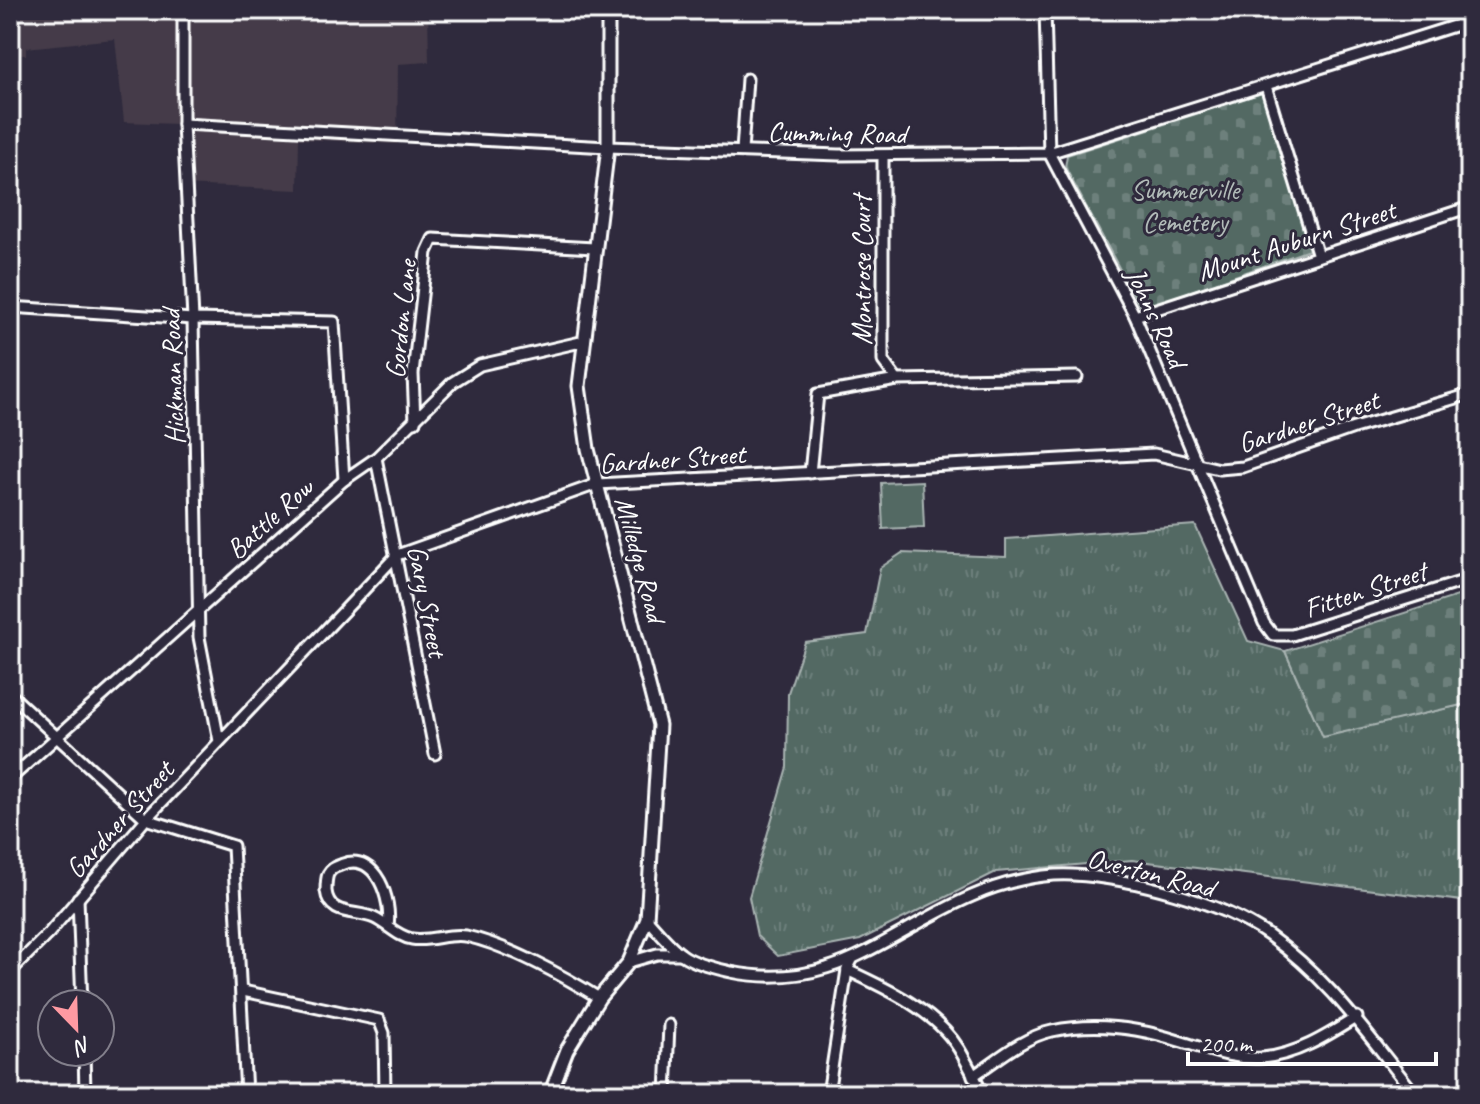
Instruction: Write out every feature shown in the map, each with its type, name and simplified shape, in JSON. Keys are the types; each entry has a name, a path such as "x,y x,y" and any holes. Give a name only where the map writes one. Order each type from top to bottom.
{"street":[{"name":"Hickman Road","path":"183,10 183,124 193,319 201,609 199,637 219,741"},
{"name":"Milledge Road","path":"550,1094 567,1050 599,998 629,962 647,919 659,725 583,425 579,386 608,147 608,10"},
{"name":"Johns Road","path":"1045,10 1049,153 1135,316 1264,623 1273,635"},
{"name":"Cumming Road","path":"183,124 608,147 883,156 1049,153 1470,21"},
{"path":"742,151 747,79"},
{"path":"1266,86 1318,256"},
{"name":"Montrose Court","path":"883,156 883,361 897,380"},
{"name":"Mount Auburn Street","path":"1135,316 1470,207"},
{"name":"Gordon Lane","path":"415,422 413,374 427,252 433,239 594,248"},
{"path":"10,307 193,319 334,322 344,480"},
{"name":"Battle Row","path":"10,779 344,480 376,458 453,382 480,365 585,341"},
{"name":"Montrose Court","path":"810,473 818,394 897,380 1077,377"},
{"name":"Gardner Street","path":"10,972 49,933 146,819 397,555 597,484 1154,454 1198,466 1243,467 1470,394"},
{"name":"Gary Street","path":"376,458 435,754"},
{"name":"Fitten Street","path":"1273,635 1292,635 1470,579"},
{"path":"10,694 146,819 233,846 246,1094"},
{"path":"388,926 390,913 377,874 365,864 349,862 332,868 326,877 328,901 337,910 367,916 407,938 465,936 489,944 577,984 599,998"},
{"name":"Overton Road","path":"647,919 681,954 708,967 776,979 806,975 852,960 973,895 1040,878 1070,875 1115,880 1189,899 1265,933 1327,984 1357,1017 1415,1094"},
{"path":"78,898 81,988"},
{"name":"Overton Road","path":"629,962 657,954 681,954"},
{"path":"828,1094 847,970 852,960"},
{"path":"847,970 878,984 933,1020 958,1047 983,1094"},
{"path":"243,991 379,1020 384,1033 385,1094"},
{"path":"973,1076 1024,1042 1049,1032 1075,1027 1147,1031 1213,1054 1261,1058 1288,1053 1357,1017"},
{"path":"666,1094 669,1025"},
{"path":"84,1068 85,1094"}],"shaded area":[{"path":"10,10 428,10 429,62 398,64 397,144 299,139 298,190 180,185 176,124 124,122 115,39 26,48 26,55 10,55"}],"green space":[{"name":"Summerville Cemetery","path":"1265,92 1309,250 1161,302 1139,305 1065,167 1067,155"},
{"path":"922,481 924,527 883,529 881,483"},
{"path":"1195,525 1248,641 1285,651 1323,736 1470,703 1470,902 1132,860 996,872 860,940 778,956 757,936 749,897 787,767 788,693 805,642 867,634 880,568 902,553 1006,557 1006,539"},
{"path":"1470,592 1470,703 1323,737 1285,651"}]}
